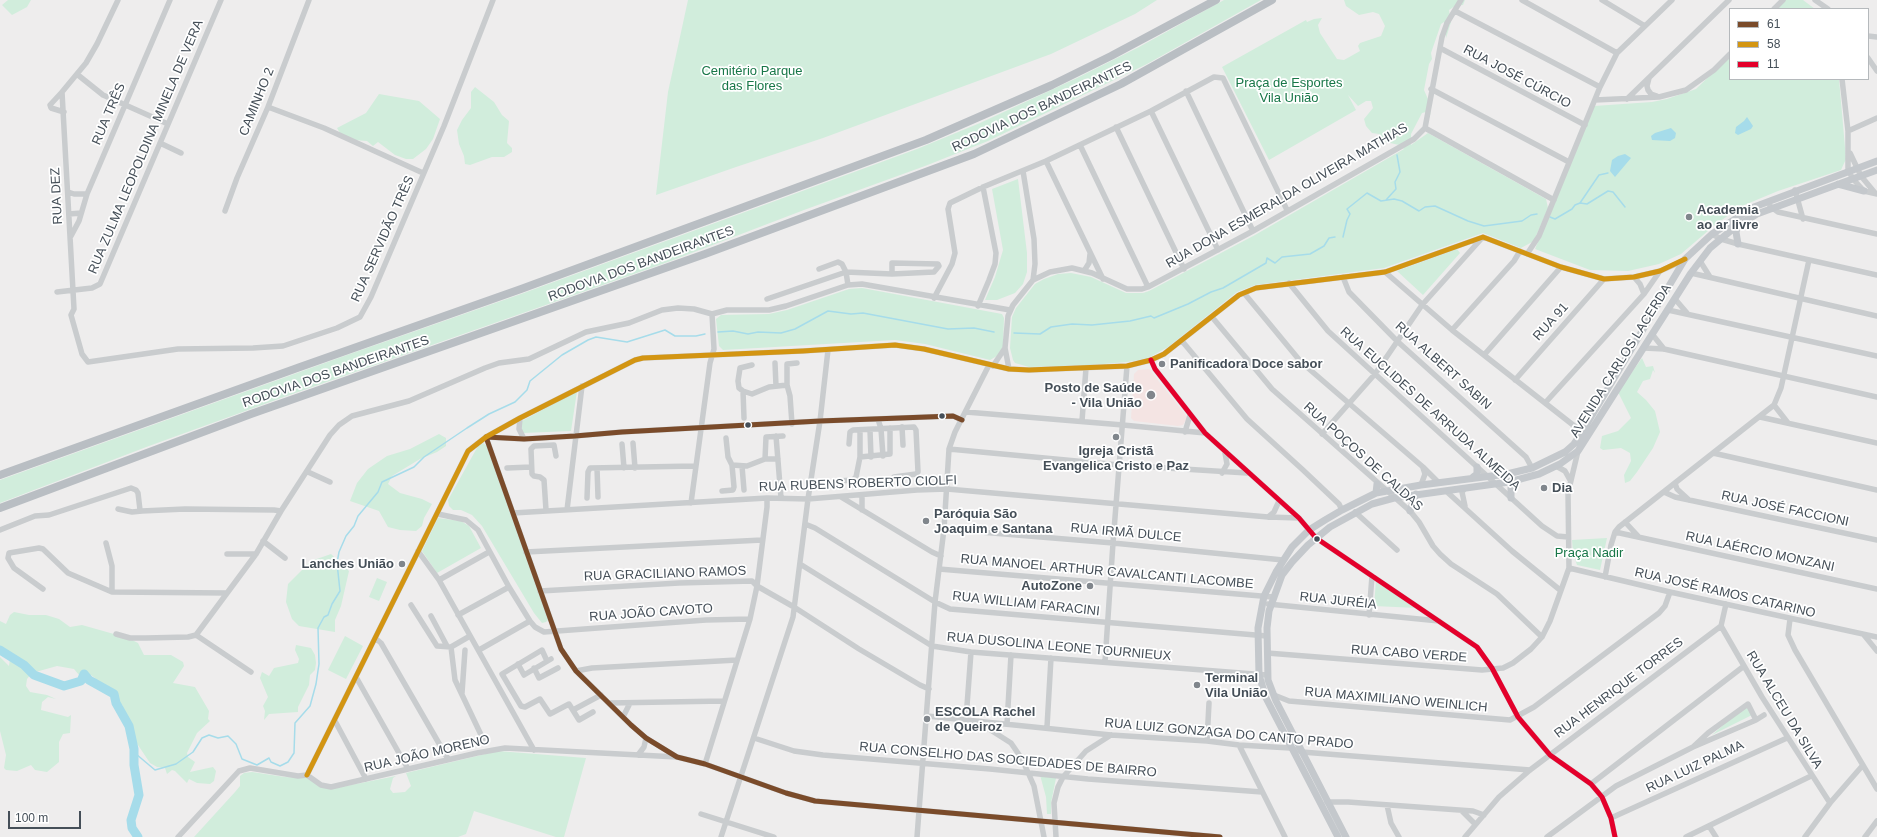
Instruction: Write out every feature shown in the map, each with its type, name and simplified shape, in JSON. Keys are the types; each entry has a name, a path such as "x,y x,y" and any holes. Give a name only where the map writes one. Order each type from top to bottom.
{"highway":[{"name":"RODOVIA DOS BANDEIRANTES","path":"0,475 408,328 521,289 926,140 1052,85 1124,50 1216,0"},
{"name":"RODOVIA DOS BANDEIRANTES","path":"0,508 193,435 705,254 974,154 1120,84 1272,0"}],"main road":[{"name":"AVENIDA CARLOS LACERDA","path":"1346,837 1290,748 1266,698 1259,675 1258,635 1262,603 1264,596 1283,560 1292,547 1310,530 1342,510 1376,494 1385,491 1438,482 1507,474 1532,468 1565,452 1574,444 1582,432 1685,259 1712,234 1743,213 1795,190 1877,161"},
{"name":"AVENIDA CARLOS LACERDA","path":"1338,837 1324,800 1269,686 1267,675 1267,636 1271,604 1282,575 1292,562 1316,538 1330,527 1365,507 1394,498 1416,494 1514,481 1539,474 1556,466 1578,451 1691,273 1710,248 1738,226 1757,214 1877,170"},
{"path":"1838,184 1864,191"},
{"path":"1738,226 1736,232 1738,244"},
{"path":"1473,477 1477,474 1477,467"},
{"path":"1511,498 1511,488 1514,481"},
{"path":"1376,494 1377,484"},
{"path":"1410,511 1416,494"}],"street":[{"path":"64,112 51,108 50,105 78,75 97,44 118,0"},
{"name":"RUA TRÊS","path":"70,236 82,214 87,194 170,0"},
{"name":"RUA ZULMA LEOPOLDINA MINELA DE VERA","path":"57,292 96,287 100,284 221,0"},
{"name":"CAMINHO 2","path":"225,212 237,178 268,107 309,0"},
{"name":"RUA SERVIDÃO TRÊS","path":"88,362 178,349 283,346 353,321 360,317 371,297 451,108 493,0"},
{"name":"RUA DONA ESMERALDA OLIVEIRA MATHIAS","path":"1033,280 1042,275 1066,268 1084,271 1126,288 1142,289 1148,287 1253,231 1287,210 1414,139 1425,128 1431,89 1442,37 1461,0"},
{"path":"1522,0 1617,53"},
{"path":"1602,0 1610,2 1646,26"},
{"path":"1527,254 1539,236 1600,87 1617,53 1672,0"},
{"path":"1627,99 1729,0"},
{"path":"1775,8 1783,0"},
{"path":"1815,0 1827,8"},
{"path":"1455,10 1600,87"},
{"name":"RUA JOSÉ CÚRCIO","path":"1440,48 1585,125"},
{"path":"1595,100 1659,97 1686,90 1714,70 1729,55"},
{"path":"1869,59 1877,71"},
{"path":"78,75 103,95 168,124"},
{"path":"934,298 952,264 955,253 948,210 950,203 983,187 1046,161 1116,128 1214,77 1223,78 1287,210"},
{"path":"1649,78 1647,86 1648,90 1651,94 1659,97"},
{"path":"1842,80 1848,131 1848,170 1853,179 1864,191 1876,194"},
{"path":"1431,89 1569,162"},
{"path":"1186,91 1253,231"},
{"name":"RUA DEZ","path":"62,92 74,309 71,315 82,354 88,362"},
{"path":"268,107 324,128 423,173"},
{"path":"1151,111 1218,250"},
{"path":"1848,131 1877,118"},
{"path":"1116,128 1184,269"},
{"path":"1425,128 1554,200"},
{"path":"160,143 181,153"},
{"path":"1080,144 1148,287"},
{"path":"1849,151 1861,176 1876,194"},
{"path":"1046,161 1103,279"},
{"path":"1009,369 1005,346 1010,310 1033,280 1035,264 1034,239 1023,171"},
{"path":"978,306 991,274 996,253 983,187"},
{"path":"1795,190 1799,198 1803,219"},
{"path":"68,192 74,194 87,194"},
{"path":"1768,201 1771,209 1778,212 1803,219 1877,234"},
{"path":"69,214 82,214"},
{"path":"1712,234 1721,239 1738,244 1877,275"},
{"path":"178,837 239,771 250,768 298,776 307,775 468,451 486,437 520,418 634,360 643,358 902,346 924,349 991,366 1009,369 1029,370 1127,366 1151,360 1164,354 1244,293 1256,288 1384,272 1483,237 1560,267 1604,279 1634,277 1660,271 1685,259"},
{"path":"1322,434 1375,374 1422,305 1483,237"},
{"path":"1452,330 1514,261 1520,251"},
{"path":"1084,271 1089,263 1090,252"},
{"path":"1605,577 1616,532 1624,522 1774,405 1784,375 1810,260"},
{"path":"1700,261 1710,277"},
{"path":"818,269 838,262 842,264 846,272 848,285"},
{"path":"767,299 846,272 892,274 934,272 939,266 938,264 892,263 892,274"},
{"path":"1484,355 1560,267"},
{"path":"1545,403 1644,294 1660,271"},
{"path":"1384,272 1452,330 1582,432"},
{"path":"1691,273 1877,316"},
{"name":"RUA ALBERT SABIN","path":"1343,277 1349,292 1397,341 1496,428 1526,457 1532,468"},
{"path":"1634,277 1640,284 1644,294"},
{"name":"RUA 91","path":"1514,380 1604,279"},
{"name":"RUA EUCLIDES DE ARRUDA ALMEIDA","path":"1289,283 1328,331 1511,498 1542,526 1557,536 1568,537"},
{"path":"116,634 130,638 188,637 196,635 256,554 281,511 308,472 330,435 339,425 352,416 409,401 485,368 499,363 529,359 586,332 629,323 662,310 678,308 694,309 712,314 727,310 769,310 786,306 848,285 870,285 978,306 1010,310"},
{"path":"1244,293 1301,362 1423,467 1438,482"},
{"path":"1675,299 1687,313"},
{"path":"1668,310 1877,356"},
{"path":"691,503 695,466 714,345 712,314"},
{"name":"RUA POÇOS DE CALDAS","path":"1212,317 1272,389 1377,484 1410,511 1419,522 1432,546 1440,554 1451,564 1497,594 1542,637"},
{"path":"1652,334 1664,349"},
{"path":"1182,341 1247,419 1308,475 1338,504 1342,510"},
{"path":"917,837 922,764 930,689 935,602 944,530 949,449 955,432 991,366 1005,346"},
{"path":"1644,348 1664,349 1877,397"},
{"path":"721,837 793,617 808,499 820,422 828,350"},
{"path":"1151,360 1155,369 1205,433 1247,473 1299,518 1316,538 1477,647 1492,668 1518,717 1550,755 1591,784 1602,797 1612,818 1614,837"},
{"path":"774,363 776,386"},
{"path":"792,424 790,396 787,385 787,364 797,363"},
{"path":"752,365 740,368 738,381 739,388 743,391 752,394 776,386 787,385"},
{"path":"1105,662 1127,366"},
{"path":"1082,421 1086,368"},
{"path":"566,510 582,386"},
{"path":"743,391 744,418"},
{"path":"1774,405 1788,423"},
{"path":"966,412 1205,433"},
{"path":"1185,432 1190,415"},
{"path":"486,437 524,438 575,436 622,432 953,416 962,420"},
{"path":"1760,417 1877,443"},
{"path":"520,418 519,429 524,438"},
{"path":"878,419 881,429 883,456"},
{"path":"902,427 903,445"},
{"path":"849,444 851,431 902,427 916,428 918,472 916,474 894,477"},
{"path":"860,457 883,456 890,454 890,428"},
{"path":"839,481 853,480 856,477 860,457 860,430"},
{"path":"870,430 871,456"},
{"path":"776,436 781,498"},
{"path":"765,459 766,437 783,436"},
{"path":"486,437 560,649 576,671 623,717 646,738 677,757 705,764 815,801 1220,837"},
{"path":"722,491 733,490 734,487 732,465 728,457 726,438"},
{"path":"633,443 635,468"},
{"path":"622,444 624,468"},
{"path":"546,510 544,480 540,477 534,476 530,467 531,449 534,446 554,445 556,456"},
{"path":"949,449 1119,465 1222,473 1247,473"},
{"name":"RUA CABO VERDE","path":"1268,653 1482,670 1503,668 1513,663 1531,649 1542,637 1559,598 1560,590 1569,568 1568,493 1578,451"},
{"path":"1222,473 1228,464 1225,453"},
{"path":"1713,454 1877,490"},
{"path":"732,465 742,466 765,459 778,458"},
{"path":"587,498 588,472 590,468 695,466"},
{"path":"742,466 744,490"},
{"path":"1556,466 1565,471 1570,480"},
{"path":"507,468 530,467"},
{"path":"1421,485 1425,474 1423,467"},
{"path":"597,468 598,497"},
{"path":"308,472 330,482"},
{"path":"1675,483 1677,489 1689,500"},
{"path":"0,530 35,516 49,515 131,488 136,490 138,493 140,510 142,511"},
{"path":"1465,488 1462,495 1466,508"},
{"name":"RUA RUBENS ROBERTO CIOLFI","path":"513,513 767,498 808,499 947,489 1268,517 1299,518"},
{"path":"1446,491 1512,551 1560,590"},
{"name":"RUA JOSÉ FACCIONI","path":"1664,492 1689,500 1877,540"},
{"path":"862,494 862,510"},
{"path":"841,496 932,552 941,556"},
{"path":"705,764 750,619 757,586 767,498"},
{"path":"1268,517 1274,512 1279,501"},
{"path":"118,509 132,512 185,509 281,511"},
{"path":"1355,512 1397,550"},
{"path":"438,514 466,520 478,530 489,552 530,621 479,650"},
{"path":"1624,522 1638,536"},
{"name":"RUA WILLIAM FARACINI","path":"805,524 815,528 935,602 950,609 1267,636"},
{"name":"RUA IRMÃ DULCE","path":"944,530 1113,543 1283,560"},
{"name":"RUA LAÉRCIO MONZANI","path":"1616,532 1877,589"},
{"path":"526,552 762,540"},
{"path":"263,541 285,558"},
{"path":"106,543 112,566 112,592"},
{"path":"43,590 14,568 8,558 9,553 39,548 43,549 68,573 112,592 227,593"},
{"path":"418,551 439,580 534,750"},
{"path":"439,580 489,552"},
{"path":"226,554 256,554"},
{"name":"RUA DUSOLINA LEONE TOURNIEUX","path":"800,564 932,646 971,652 1267,675"},
{"name":"RUA JOSÉ RAMOS CATARINO","path":"1569,568 1790,619 1877,637"},
{"name":"RUA MANOEL ARTHUR CAVALCANTI LACOMBE","path":"939,569 1273,597"},
{"path":"1369,615 1372,576"},
{"name":"RUA GRACILIANO RAMOS","path":"540,591 740,581 752,582 879,661 920,685 930,689"},
{"path":"458,615 509,587"},
{"name":"RUA MAXIMILIANO WEINLICH","path":"1274,696 1289,702 1510,720 1534,707 1659,613 1665,606 1670,592"},
{"name":"RUA JURÉIA","path":"1262,603 1439,621"},
{"path":"1721,626 1726,604"},
{"path":"411,605 437,646 449,646 470,636"},
{"path":"1412,619 1417,606"},
{"path":"431,616 449,646 453,676 483,738"},
{"name":"RUA JOÃO CAVOTO","path":"530,621 535,627 544,632 706,620 750,619"},
{"path":"1790,619 1788,635 1795,650 1877,789"},
{"name":"RUA ALCEU DA SILVA","path":"1721,626 1787,738 1830,803"},
{"name":"RUA HENRIQUE TORRES","path":"1465,837 1499,797 1530,770 1721,626"},
{"path":"1864,634 1877,651"},
{"path":"196,635 251,672"},
{"path":"375,638 381,643 448,759"},
{"path":"462,696 465,650"},
{"path":"518,664 524,675 549,660 542,650 518,664 502,674 520,706 524,707 540,699 550,714 569,704 579,720 593,712"},
{"path":"966,719 971,652"},
{"path":"1008,724 1012,655"},
{"path":"1047,727 1051,658"},
{"path":"576,671 592,668 737,660"},
{"path":"1591,784 1744,666"},
{"path":"534,668 539,678 558,668"},
{"path":"356,678 408,769"},
{"path":"573,710 601,695"},
{"path":"609,703 724,701"},
{"name":"RUA MAXIMILIANO WEINLICH","path":"1281,710 1289,702"},
{"path":"623,717 630,703"},
{"path":"1207,741 1209,704"},
{"path":"1693,747 1708,733 1746,704 1748,704 1756,720"},
{"name":"RUA LUIZ GONZAGA DO CANTO PRADO","path":"927,716 1111,734 1290,748 1302,752 1530,770"},
{"path":"1547,837 1621,783 1693,747 1764,716"},
{"path":"976,720 1003,737 1016,750 1029,774 1038,800 1044,837"},
{"path":"335,721 366,779"},
{"path":"999,723 1003,737"},
{"path":"1056,837 1054,803 1058,787 1063,777 1086,751 1111,734"},
{"path":"638,755 644,747 646,738"},
{"name":"RUA CONSELHO DAS SOCIEDADES DE BAIRRO","path":"754,738 800,752 1063,777 1262,792"},
{"name":"RUA LUIZ PALMA","path":"1612,818 1787,738"},
{"path":"1239,745 1285,837"},
{"name":"RUA JOÃO MORENO","path":"307,775 321,785 331,787 448,759 506,748 677,757"},
{"path":"1805,837 1830,803 1863,765"},
{"path":"1686,837 1812,776"},
{"path":"1324,800 1473,811 1484,815"},
{"path":"1387,805 1391,823 1399,837"},
{"path":"1462,811 1475,824"},
{"path":"701,814 774,837"},
{"path":"1865,837 1877,821"},
{"path":"1709,826 1716,837"}],"shaded area":[{"name":"Posto de Saúde - Vila União","path":"1149,369 1185,414 1187,418 1183,425 1178,426 1134,421 1131,418 1134,374 1138,370"}],"green space":[{"path":"8,0 31,0 27,7 12,15 2,5"},
{"name":"Cemitério Parque das Flores","path":"688,0 1157,0 1135,14 1051,54 823,138 656,195 668,92"},
{"path":"1224,0 1261,0 1147,64 988,141 668,262 284,397 149,446 0,503 0,480 521,294 917,149 980,123 1077,78 1139,47"},
{"name":"Praça de Esportes Vila União","path":"1344,0 1465,0 1463,5 1455,6 1449,10 1451,22 1446,38 1445,24 1444,22 1441,24 1431,53 1432,59 1429,64 1424,90 1431,106 1430,116 1429,118 1426,112 1422,113 1411,134 1411,145 1428,133 1546,199 1548,208 1534,241 1521,248 1483,233 1384,268 1255,285 1237,292 1168,347 1150,357 1139,360 1091,365 1029,367 1015,363 1010,348 1012,317 1016,308 1035,284 1044,279 1058,274 1071,273 1091,277 1126,293 1143,293 1149,291 1255,235 1404,149 1399,145 1386,142 1379,134 1372,133 1366,126 1364,119 1373,108 1371,101 1366,101 1358,106 1348,95 1356,110 1269,160 1222,67 1306,20 1307,22 1322,18 1318,25 1320,33 1337,59 1344,60 1360,51 1358,46 1360,43 1381,36 1385,26 1379,14 1373,12 1359,15 1346,6"},
{"path":"1785,0 1803,0 1814,8 1777,8"},
{"path":"1729,57 1729,80 1839,80 1846,159 1841,170 1778,191 1742,206 1716,224 1681,254 1659,264 1628,271 1590,270 1535,249 1594,106 1652,102 1667,99 1696,89"},
{"path":"475,87 494,102 502,115 509,121 507,143 512,148 512,152 504,157 492,157 470,165 465,164 464,156 459,144 457,130 471,108 471,92"},
{"path":"379,94 419,101 440,119 433,139 426,149 413,159 406,159 395,155 378,142 373,146 367,141 354,140 341,135 337,128 366,113"},
{"path":"1018,179 1027,253 1027,272 1023,284 1015,293 997,300 985,300 995,277 1003,250 992,189"},
{"path":"1457,249 1460,253 1423,295 1397,271"},
{"path":"862,288 1002,314 1004,318 1003,347 997,356 990,360 925,344 895,340 723,350 719,346 716,319 721,315 769,314 787,310 849,289"},
{"path":"1642,358 1646,367 1653,366 1655,373 1653,370 1650,379 1643,381 1637,392 1655,411 1660,432 1653,448 1637,472 1630,481 1625,483 1624,475 1631,461 1630,453 1621,448 1603,450 1600,448 1602,436 1618,431 1631,418 1618,392"},
{"path":"577,391 571,431 523,433 521,428 522,421"},
{"path":"439,434 446,438 446,446 437,452 420,459 392,476 388,484 400,493 422,499 432,504 424,518 422,526 416,531 400,530 388,527 379,511 350,501 357,483 368,469 387,456 410,449"},
{"path":"483,443 487,446 548,620 546,622 542,623 534,613 482,526 472,515 461,510 453,510 449,506 448,500 478,446"},
{"path":"438,518 461,521 469,526 481,548 437,573 422,551"},
{"name":"Praça Nadir","path":"1607,538 1600,570 1577,565 1573,553 1572,540"},
{"path":"331,554 349,571 341,606 335,620 335,632 299,626 292,619 286,602 288,584 311,561"},
{"path":"377,578 387,582 379,601 369,597"},
{"path":"1376,580 1417,608 1374,606"},
{"path":"14,612 29,615 46,615 59,619 70,627 82,625 128,638 138,643 144,655 171,655 183,662 184,666 173,683 195,687 209,711 208,719 210,721 197,733 187,753 188,757 195,762 190,772 213,767 216,771 214,781 210,784 197,783 189,779 187,783 175,771 172,770 167,774 165,768 157,767 150,763 136,742 120,711 122,710 123,706 115,700 106,688 99,684 91,675 79,675 74,669 57,666 32,673 27,679 26,686 30,692 47,695 56,699 48,697 42,702 41,710 68,717 71,715 70,733 63,734 59,742 59,762 47,772 35,770 31,765 17,771 6,770 4,768 6,755 0,731 0,657 9,666 10,658 8,651 0,646 0,621 6,624 10,615"},
{"path":"345,636 363,646 346,679 328,670"},
{"path":"296,645 311,648 315,655 316,663 315,670 310,675 309,685 298,707 298,712 269,714 264,720 265,711 263,706 268,697 260,678 262,672 269,676 274,668 298,663 299,659 295,650"},
{"path":"1747,704 1752,715 1712,735"},
{"path":"498,751 586,758 564,837 556,837 474,811 466,834 458,837 194,837 240,786 240,776 244,773 252,772 285,777 307,778 331,789 396,776 393,778 390,789 393,793 405,792 411,786 406,773"},
{"path":"1040,775 1056,778 1051,803 1051,814 1047,814 1046,797"}],"water":[{"path":"1747,117 1753,126 1751,129 1738,135 1735,133 1736,127"},
{"path":"1671,128 1676,133 1675,138 1670,141 1652,140 1651,136 1655,133"},
{"path":"1625,154 1631,158 1615,177 1610,171 1612,160"}],"waterway":[{"path":"1386,200 1396,189 1395,182 1400,172 1397,155"},
{"path":"1580,203 1599,175 1608,173"},
{"path":"1550,217 1555,219 1572,209 1575,205 1580,203 1587,204 1608,191 1613,192 1625,207"},
{"path":"1343,237 1350,214 1347,209 1367,193 1381,201 1394,199 1402,201 1419,211 1425,207 1435,206 1468,221 1484,226 1522,221 1531,215 1537,214"},
{"path":"1014,333 1040,334 1051,327 1072,324 1092,325 1130,321 1151,316 1154,318 1223,288 1266,263 1267,258 1275,263 1282,257 1310,254 1324,246 1329,238 1335,237"},
{"path":"718,332 733,331 748,334 758,332 781,333 795,329 828,311 851,314 863,313 948,329 974,328 994,332"},
{"path":"136,754 155,770 176,764 193,752 202,738 209,735 218,738 228,736 236,744 242,759 257,765 269,758 271,762 280,766 288,762 294,753 295,723 310,706 316,684 319,664 318,628 324,617 328,615 332,604 340,591 337,563 339,552 346,536 354,526 358,516 378,492 382,482 414,467 424,457 467,428 489,414 515,402 527,390 530,381 562,355 588,340 596,337 627,342 665,330 675,336 696,336 705,334"},
{"path":"0,650 24,665 34,675 64,686 81,681 84,674 89,680 114,694 116,703 129,726 134,749 134,765 139,795 131,820 132,828 138,837"}],"transit line":[{"name":"58","path":"307,775 468,451 486,437 520,418 635,360 643,358 803,351 895,345 924,349 1009,369 1029,370 1127,366 1151,360 1164,354 1239,295 1256,288 1385,272 1483,237 1561,267 1604,279 1634,277 1660,271 1685,259"},
{"name":"11","path":"1151,360 1155,369 1205,433 1299,518 1316,538 1477,647 1492,668 1518,717 1550,755 1591,784 1602,797 1611,818 1615,837"},
{"name":"61","path":"962,420 953,416 820,421 524,439 486,437 561,649 576,671 631,725 646,738 677,757 705,764 786,793 815,801 1220,837"}],"place":[{"name":"Academia ao ar livre","path":"1689,217"},
{"name":"Panificadora Doce sabor","path":"1162,364"},
{"name":"Posto de Saúde - Vila União","path":"1151,395"},
{"name":"Igreja Cristã Evangelica Cristo e Paz","path":"1116,437"},
{"name":"Dia","path":"1544,488"},
{"name":"Paróquia São Joaquim e Santana","path":"926,521"},
{"name":"Lanches União","path":"402,564"},
{"name":"AutoZone","path":"1090,586"},
{"name":"Terminal Vila União","path":"1197,685"},
{"name":"ESCOLA Rachel de Queiroz","path":"927,719"}]}
